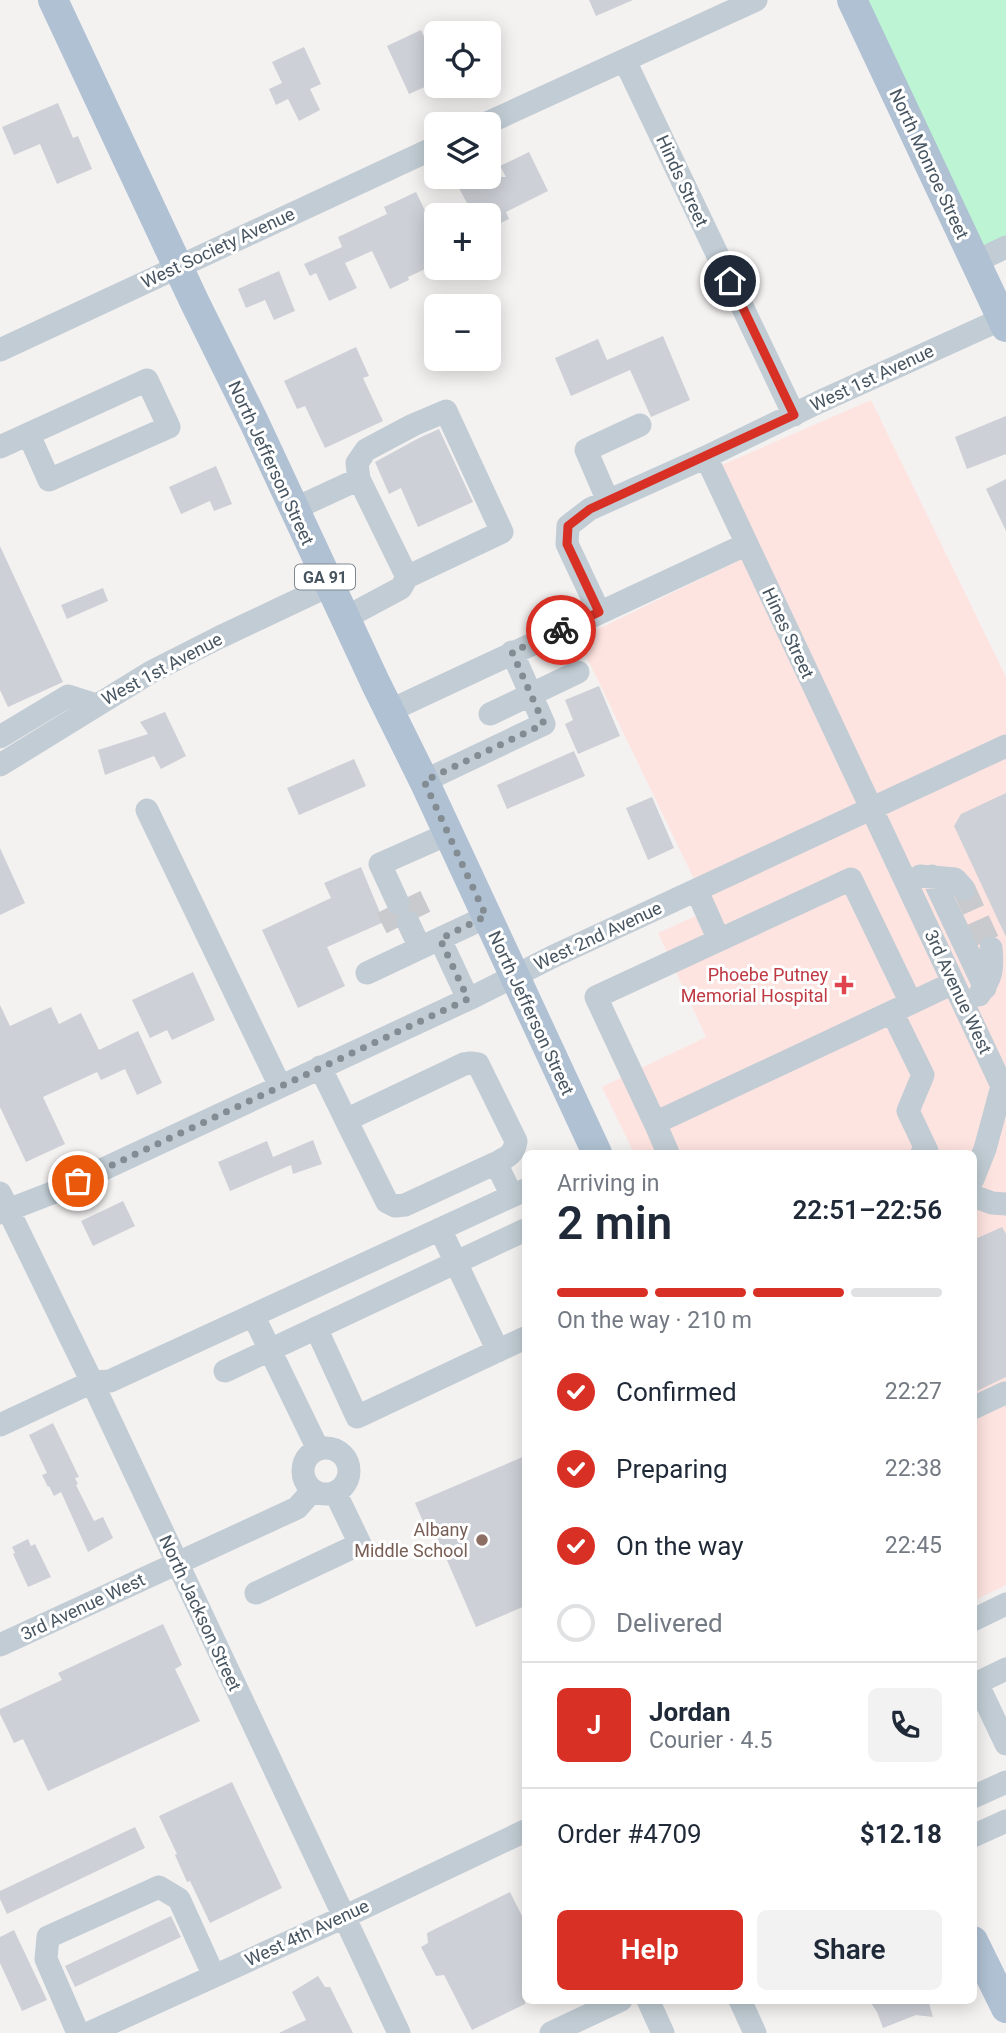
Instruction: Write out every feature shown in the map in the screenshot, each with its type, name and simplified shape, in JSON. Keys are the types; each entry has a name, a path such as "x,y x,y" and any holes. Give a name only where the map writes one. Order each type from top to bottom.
{"main road":[{"name":"North Jefferson Street","path":"53,0 424,781 596,1150"},
{"name":"North Monroe Street","path":"852,0 1004,323"},
{"path":"977,1949 1006,2008"}],"street":[{"path":"501,117 756,0"},
{"name":"Hinds Street","path":"625,61 794,415"},
{"name":"West Society Avenue","path":"0,350 424,153"},
{"path":"975,262 1006,247"},
{"name":"West 1st Avenue","path":"599,612 567,544 568,526 590,509 706,457 831,396 1004,323"},
{"path":"0,447 147,380 169,427 49,480 29,435"},
{"path":"345,618 401,588 407,577 502,532 446,411 366,450 357,463 359,479 407,577"},
{"path":"608,501 586,450 640,425"},
{"name":"Hines Street","path":"706,457 871,809"},
{"path":"294,509 359,479"},
{"path":"389,710 747,544"},
{"name":"West 1st Avenue","path":"2,750 96,705 151,672 220,637 330,586"},
{"path":"424,781 544,724 512,652"},
{"path":"489,714 578,672"},
{"name":"West 2nd Avenue","path":"3,1205 52,1193 1006,746"},
{"name":"3rd Avenue West","path":"871,809 1004,1086 977,1169"},
{"path":"147,810 280,1086"},
{"path":"448,834 380,864 408,919 468,999"},
{"path":"903,876 955,879 964,889"},
{"path":"932,876 985,988"},
{"path":"667,1150 596,997 851,880 902,1007 923,1075 908,1111 927,1150"},
{"path":"697,891 719,940"},
{"path":"408,919 486,916"},
{"path":"367,973 408,919"},
{"path":"967,1012 985,988 993,968 991,948"},
{"path":"654,1123 953,983"},
{"path":"320,1067 346,1120 387,1202 395,1206 405,1205 496,1163 510,1156 515,1149 516,1141 478,1064 464,1064 346,1120"},
{"path":"0,1425 92,1382 110,1381 519,1193 496,1163"},
{"path":"977,1197 1006,1204"},
{"name":"North Jackson Street","path":"3,1205 92,1382 399,2033"},
{"path":"440,1229 498,1351"},
{"path":"225,1371 522,1231"},
{"path":"253,1315 318,1449"},
{"path":"316,1328 357,1417 522,1339"},
{"path":"977,1406 1005,1393"},
{"path":"256,1593 360,1544 324,1491 304,1479 303,1465 306,1458 318,1449 334,1448 341,1452 349,1466 346,1482 324,1491"},
{"name":"3rd Avenue West","path":"0,1645 297,1507 324,1491"},
{"path":"977,1619 1004,1611"},
{"path":"977,1683 1006,1669"},
{"path":"977,1688 1006,1744"},
{"path":"977,1795 1006,1782"},
{"path":"977,1834 1006,1821"},
{"name":"West 4th Avenue","path":"89,2033 522,1832"},
{"path":"78,2033 46,1959 48,1937 159,1886 179,1899 214,1976"},
{"path":"551,2033 613,2004"},
{"path":"650,2004 663,2033"},
{"path":"742,2004 755,2033"}],"shaded area":[{"name":"Phoebe Putney Memorial Hospital","path":"871,400 1006,677 1006,1585 977,1599 977,1150 633,1150 602,1087 706,1037 658,933 709,910 578,639 758,551 722,465"}],"green space":[{"path":"853,0 1006,0 1006,245 975,259"}],"building":[{"path":"589,0 633,0 596,16"},
{"path":"421,30 424,37 424,87 409,94 387,46"},
{"path":"304,47 321,84 310,89 320,110 299,121 288,99 276,105 269,89 282,83 272,62"},
{"path":"58,103 73,138 78,136 92,169 57,184 40,144 14,155 2,127"},
{"path":"529,152 548,191 506,212 509,219 501,223 501,203 467,203 459,189 501,189 501,177 506,177 501,166"},
{"path":"416,192 424,209 424,270 390,289 372,251 345,263 357,288 329,301 316,273 310,276 304,264 342,247 338,237 387,214 384,207"},
{"path":"279,271 295,311 274,320 265,300 246,308 238,289"},
{"path":"663,336 690,400 651,417 630,370 571,396 555,358 598,339 607,360"},
{"path":"356,347 369,376 363,378 383,421 325,448 305,406 297,409 284,381"},
{"path":"1006,416 1006,454 967,469 955,437"},
{"path":"439,429 473,502 418,527 401,488 389,494 375,462"},
{"path":"216,466 232,504 214,511 210,501 181,514 169,487"},
{"path":"1006,479 1006,531 986,489"},
{"path":"0,546 63,682 8,707 0,690"},
{"path":"103,588 108,601 67,619 61,605"},
{"path":"599,686 620,736 578,754 565,724 573,720 565,700"},
{"path":"165,712 186,756 161,769 154,756 105,775 98,750 148,734 140,722"},
{"path":"574,751 585,776 507,809 497,785"},
{"path":"354,759 366,786 299,815 287,788"},
{"path":"1006,793 1006,937 954,826 961,814"},
{"path":"652,797 674,848 648,860 626,808"},
{"path":"0,848 25,903 0,915"},
{"path":"361,867 384,922 327,947 345,986 298,1008 262,930 331,898 324,883"},
{"path":"193,972 215,1020 172,1040 167,1030 150,1038 132,1000"},
{"path":"0,1005 10,1026 51,1007 59,1024 81,1013 99,1050 138,1031 162,1083 137,1095 125,1069 101,1080 97,1072 43,1097 65,1144 26,1162 0,1107"},
{"path":"313,1140 322,1164 293,1174 291,1165 230,1191 218,1162 267,1141 273,1157"},
{"path":"123,1201 135,1226 93,1246 81,1221"},
{"path":"1002,1227 1006,1234 1006,1377 977,1391 977,1238"},
{"path":"53,1423 79,1477 75,1478 78,1484 76,1485 94,1521 103,1517 113,1538 88,1552 61,1492 54,1496 48,1487 42,1475 47,1473 29,1435"},
{"name":"Albany Middle School","path":"522,1457 522,1607 476,1627 436,1535 430,1538 415,1503"},
{"path":"28,1539 31,1546 35,1544 51,1577 28,1587 12,1547"},
{"path":"163,1624 182,1665 175,1669 200,1721 48,1791 23,1739 14,1743 0,1709 62,1680 58,1673"},
{"path":"232,1782 282,1888 210,1923 190,1881 187,1882 159,1816"},
{"path":"135,1827 145,1848 7,1914 0,1899 0,1891"},
{"path":"510,1892 522,1916 522,2004 525,2004 472,2030 444,1975 436,1976 421,1947 428,1943 427,1933"},
{"path":"171,1916 181,1937 75,1987 65,1966"},
{"path":"14,1930 47,2000 22,2011 0,1963 0,1937"},
{"path":"318,1976 325,1987 330,1987 353,2033 279,2033 306,2020 292,1992"},
{"path":"872,2004 929,2004 933,2017 916,2015 883,2028"}],"tunnel":[{"path":"964,889 991,948"},
{"path":"410,896 420,917"},
{"path":"387,908 397,928"}],"way so far":[{"path":"78,1181 468,999 440,939 486,916 424,781 544,724 512,652 561,630"}],"place":[{"name":"Phoebe Putney Memorial Hospital","path":"844,985"},
{"name":"Albany Middle School","path":"482,1540"}],"route":[{"path":"561,630 599,612 567,544 568,526 590,509 794,415 730,281"}]}
